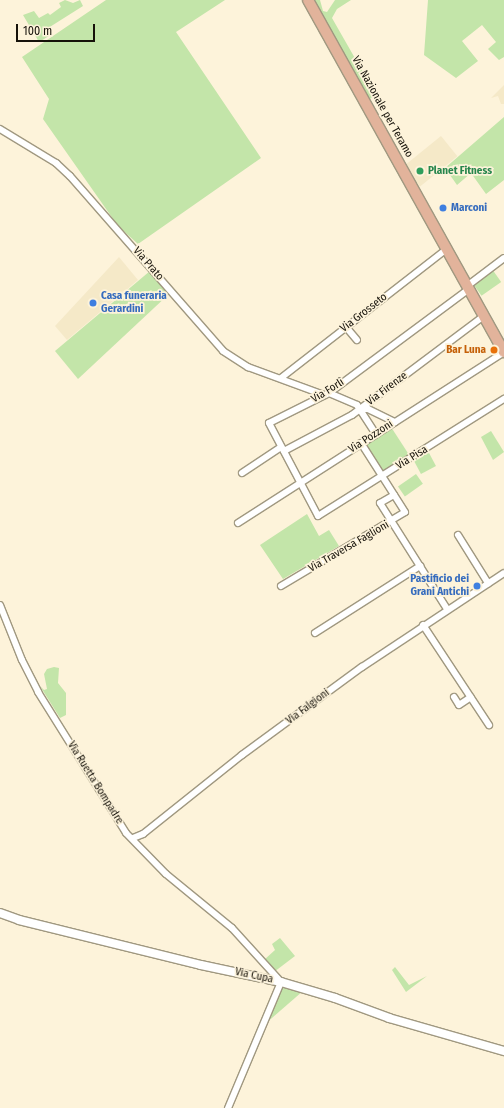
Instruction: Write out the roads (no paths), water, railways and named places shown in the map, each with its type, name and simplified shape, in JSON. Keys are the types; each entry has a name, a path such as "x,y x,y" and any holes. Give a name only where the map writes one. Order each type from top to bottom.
{"main road":[{"name":"Via Nazionale per Teramo","path":"308,0 504,352"}],"street":[{"name":"Via Prato","path":"0,130 56,163 70,176 223,351 248,367 326,394 360,409 368,409 395,422"},
{"name":"Via Grosseto","path":"281,378 447,249"},
{"name":"Via Forlì","path":"319,516 315,514 269,423 326,394 504,258"},
{"name":"Via Firenze","path":"242,474 282,449 338,423 360,409 484,316"},
{"path":"346,326 357,340"},
{"name":"Via Pozzoni","path":"238,522 504,352"},
{"name":"Via Pisa","path":"319,516 383,477 504,399"},
{"path":"360,409 376,434"},
{"path":"361,443 405,512 392,520 380,503 394,495"},
{"name":"Via Traversa Faglioni","path":"281,586 392,520 447,609"},
{"path":"458,535 488,583"},
{"path":"315,633 420,566"},
{"name":"Via Falgioni","path":"133,838 143,834 242,755 423,625 504,573"},
{"name":"Via Ruetta Bompadre","path":"0,605 22,660 38,692 106,804 126,833 133,838 166,874 232,928 281,982"},
{"path":"423,625 489,725"},
{"path":"454,697 459,705 470,697"},
{"name":"Via Cupa","path":"0,913 18,920 201,965 281,982 336,998 396,1020 504,1051"},
{"path":"228,1108 281,982"}],"place":[{"name":"Planet Fitness","path":"420,171"},
{"name":"Marconi","path":"443,208"},
{"name":"Casa funeraria Gerardini","path":"93,303"},
{"name":"Bar Luna","path":"494,350"},
{"name":"Pastificio dei Grani Antichi","path":"477,586"}]}
